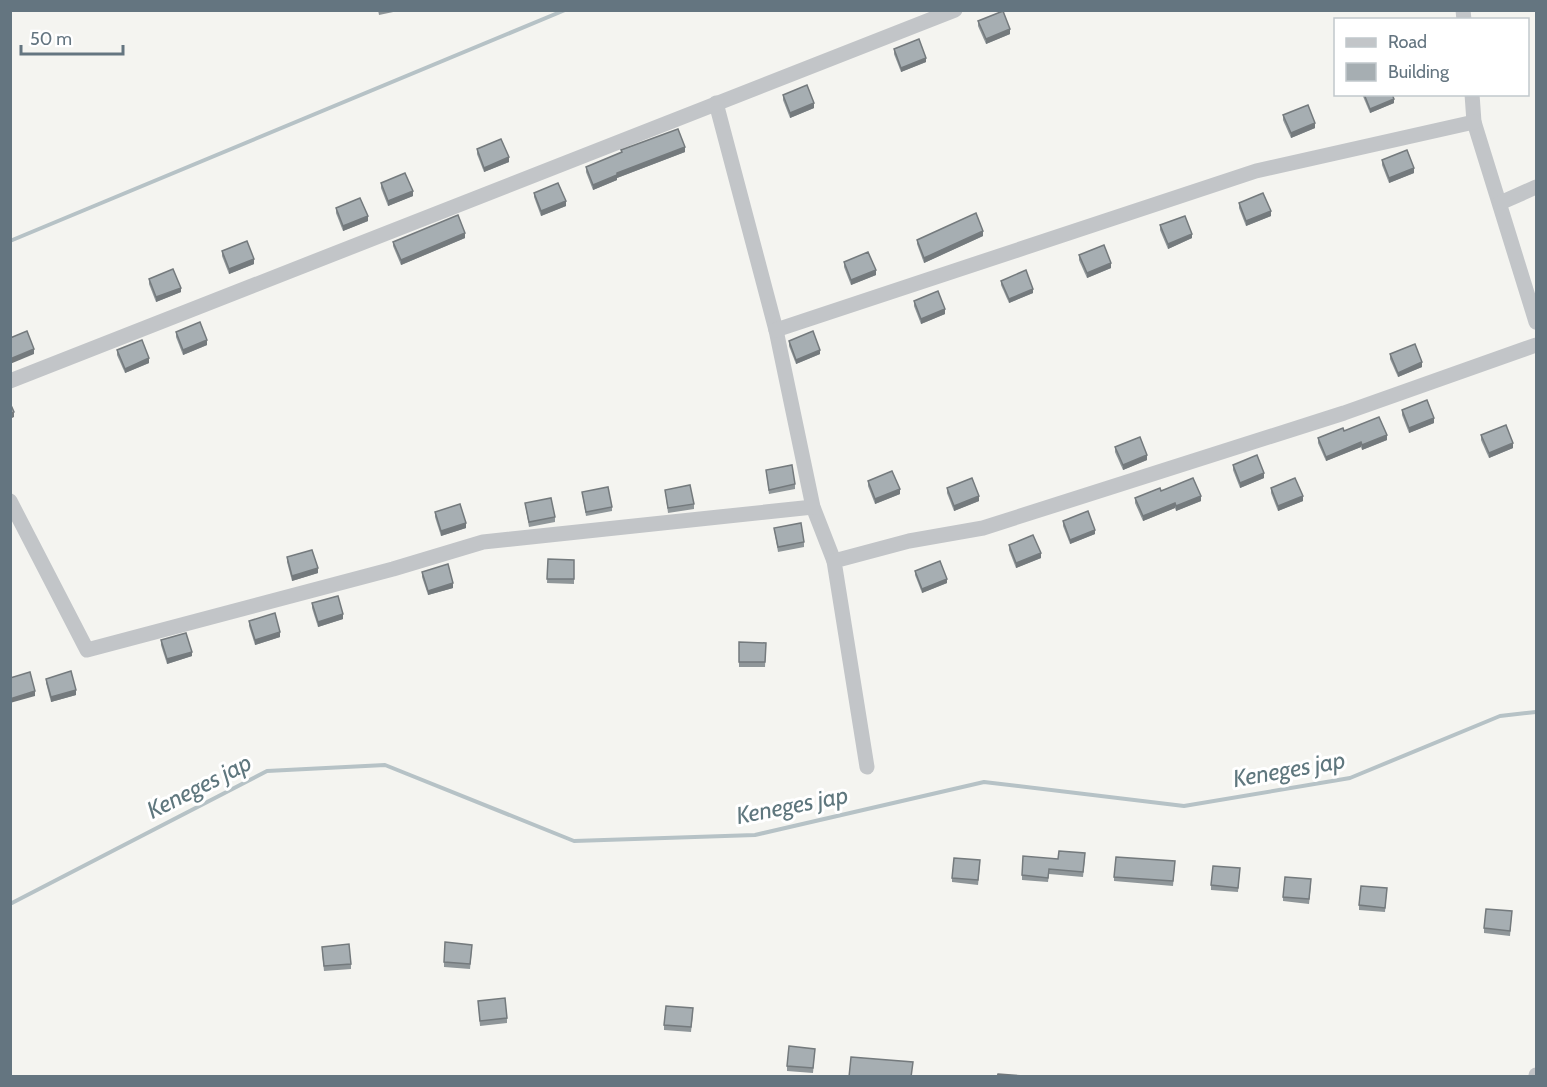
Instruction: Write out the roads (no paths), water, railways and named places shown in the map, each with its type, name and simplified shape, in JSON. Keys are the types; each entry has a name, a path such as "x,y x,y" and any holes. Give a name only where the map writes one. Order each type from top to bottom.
{"street":[{"path":"10,381 954,10"},
{"path":"1472,96 1474,122 1536,322"},
{"path":"716,103 776,330 813,507 834,561 867,767"},
{"path":"776,330 1256,171 1474,122"},
{"path":"1500,204 1536,187"},
{"path":"834,561 909,541 983,528 1344,413 1536,345"},
{"path":"10,501 87,650 393,569 483,542 813,507"}],"waterway":[{"path":"10,241 565,10"},
{"name":"Keneges jap","path":"10,904 267,771 385,765 574,841 755,835 984,782 1184,806 1350,778 1500,716 1536,712"}]}
